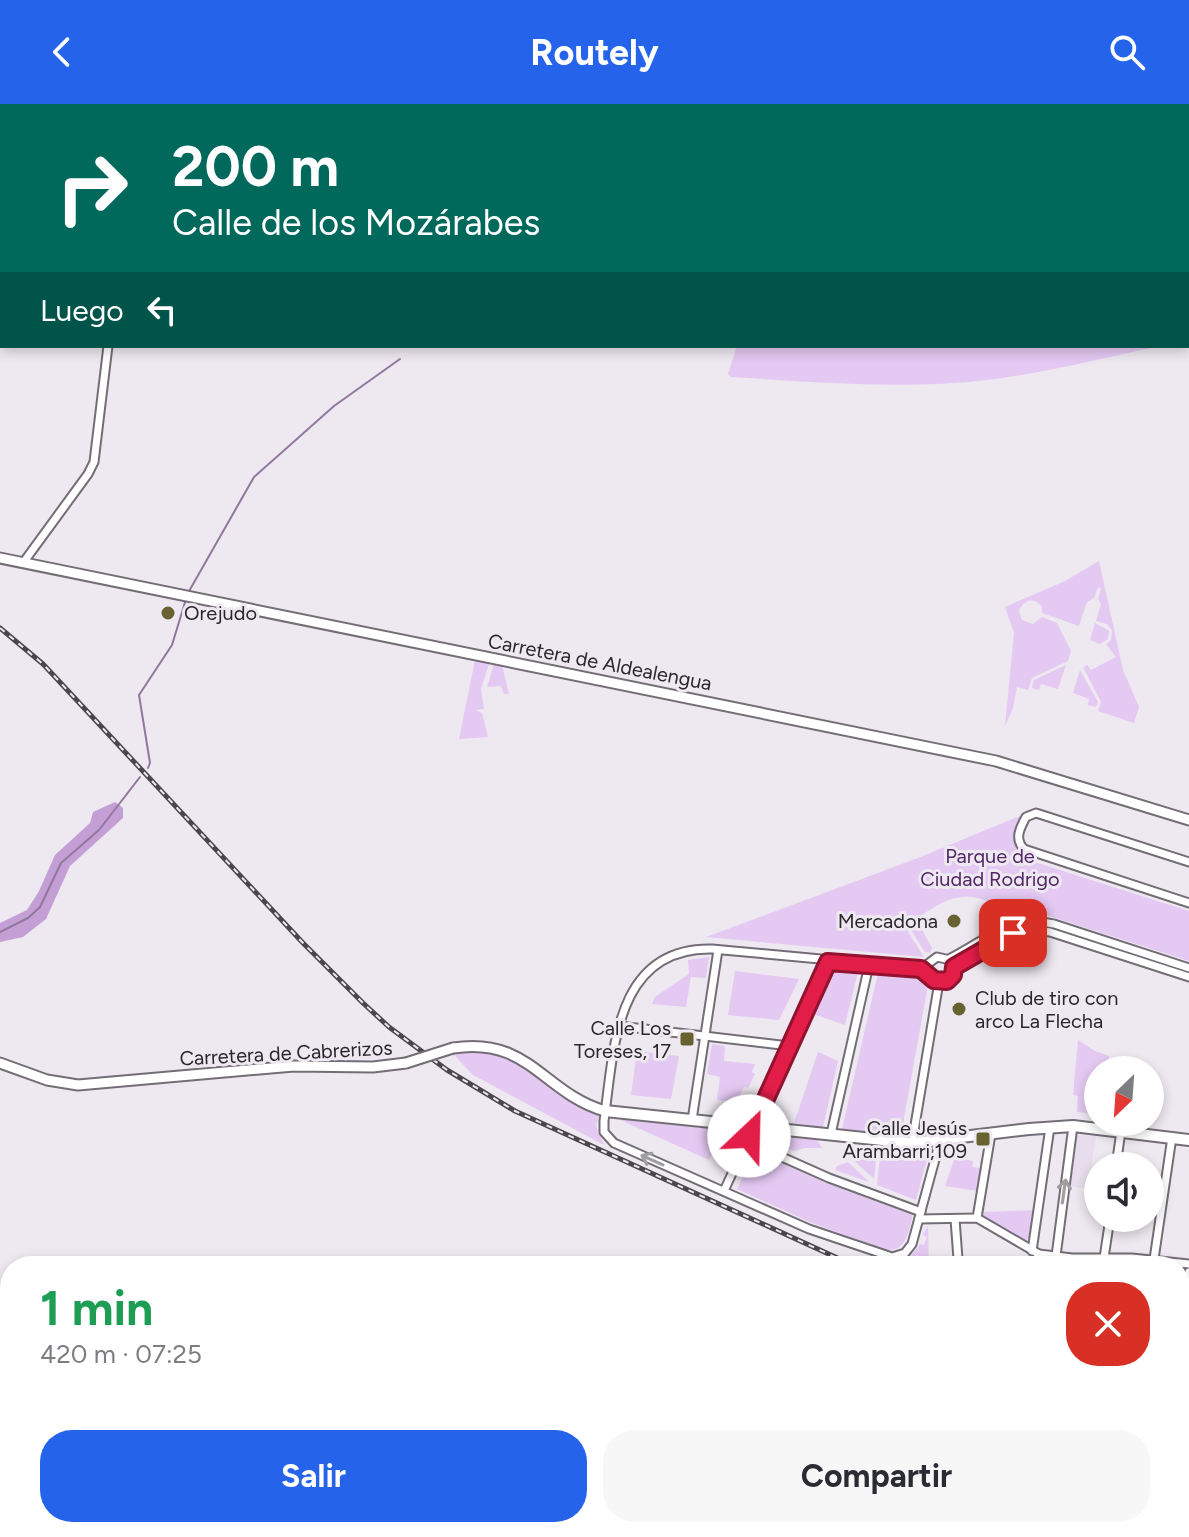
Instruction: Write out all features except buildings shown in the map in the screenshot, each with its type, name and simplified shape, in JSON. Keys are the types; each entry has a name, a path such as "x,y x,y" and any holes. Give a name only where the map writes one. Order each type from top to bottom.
{"main road":[{"path":"605,1111 912,1143 1050,1127 1084,1127"},
{"path":"1164,1136 1189,1140"}],"street":[{"path":"23,563 94,462 108,348"},
{"name":"Carretera de Aldealengua","path":"0,558 1008,764 1189,820"},
{"path":"1189,862 1036,813 1026,817 1018,840 1024,849 1189,903"},
{"path":"952,963 1001,928 1037,921 1189,968"},
{"path":"952,963 1004,936 1035,930 1050,932 1189,977"},
{"path":"692,1120 718,950"},
{"path":"940,1141 912,1244 901,1256 883,1256 809,1229 614,1143 604,1132 605,1111 619,1026 628,997 646,972 678,953 718,950 921,969 939,982 947,981 953,975 952,963"},
{"path":"921,969 942,957 952,963"},
{"path":"724,1191 828,962"},
{"path":"930,976 928,969 931,962"},
{"path":"831,1134 869,965"},
{"path":"912,1143 939,982"},
{"path":"619,1026 789,1046"},
{"name":"Carretera de Cabrerizos","path":"0,1063 47,1080 78,1085 294,1066 373,1067 406,1063 453,1048 487,1046 509,1052 535,1066 574,1098 605,1111"},
{"path":"746,1141 920,1216 977,1218 1035,1252 1056,1256 1073,1126"},
{"path":"1034,1256 1033,1236 1050,1127"},
{"path":"977,1218 991,1134"},
{"path":"1155,1256 1172,1137"},
{"path":"955,1219 958,1256"},
{"path":"1104,1256 1108,1232"},
{"path":"1022,1245 1033,1236"}],"shaded area":[{"path":"115,802 123,808 123,818 70,866 46,919 23,937 0,942 0,923 27,910 55,855 90,823 93,812"},
{"path":"1077,1135 1096,1136 1094,1152 1084,1152 1084,1188 1070,1186"}],"green space":[{"path":"736,348 1152,348 1009,377 955,383 827,383 731,377 728,374"},
{"path":"1099,561 1123,670 1139,707 1134,723 1098,711 1101,702 1083,667 1087,665 1091,670 1116,657 1106,644 1111,640 1112,630 1107,624 1096,621 1101,604 1098,599 1101,589 1098,587 1094,598 1087,602 1079,626 1042,613 1042,607 1033,601 1021,607 1022,620 1033,624 1042,617 1057,623 1071,651 1068,661 1032,678 1028,690 1017,687 1005,726 1014,633 1005,607 1065,581"},
{"path":"1095,623 1109,631 1108,639 1100,644 1090,640"},
{"path":"475,660 489,664 481,689 484,709 476,710 482,713 488,737 459,739"},
{"path":"494,664 502,665 509,694 504,694 501,686 487,687"},
{"path":"1066,665 1058,689 1041,684 1039,690 1032,688 1034,680"},
{"path":"1080,670 1098,702 1096,707 1088,705 1089,699 1073,693"},
{"name":"Parque de Ciudad Rodrigo","path":"1020,816 1014,843 1022,858 1189,911 1189,961 1015,905 1004,906 972,897 947,900 913,920 919,924 932,948 930,953 925,952 909,927 910,922 904,925 924,957 706,937 918,858"},
{"path":"709,957 706,978 691,977 686,1007 652,1004 655,997 689,974 688,960"},
{"path":"833,970 858,972 845,1025 813,1014"},
{"path":"735,971 799,979 779,1020 728,1015"},
{"path":"878,973 922,977 928,985 901,1135 842,1129"},
{"path":"1078,1040 1109,1056 1084,1056 1084,1113 1077,1112 1078,1096 1073,1095"},
{"path":"712,1044 725,1046 724,1061 755,1064 752,1072 755,1074 748,1088 744,1087 736,1102 717,1100 720,1077 707,1074"},
{"path":"473,1049 508,1055 596,1113 599,1116 596,1126 604,1145 473,1075 454,1051"},
{"path":"637,1051 679,1056 671,1099 631,1095"},
{"path":"818,1052 838,1061 823,1127 794,1123"},
{"path":"618,1119 722,1130 709,1160"},
{"path":"763,1134 817,1140 822,1148 794,1151 762,1137"},
{"path":"881,1147 929,1152 916,1200 877,1185"},
{"path":"755,1151 826,1183 913,1215 906,1239 898,1247 886,1250 812,1223 737,1189"},
{"path":"877,1151 874,1179 849,1156 849,1154"},
{"path":"954,1160 973,1161 972,1167 981,1168 977,1191 945,1186"},
{"path":"848,1162 869,1182 835,1170"},
{"path":"1035,1210 1031,1236 1024,1242 983,1217 984,1212"},
{"path":"928,1226 929,1256 911,1256 920,1244 924,1245 927,1237 923,1235"}],"waterway":[{"path":"188,593 254,477 334,406 400,359"},
{"path":"148,768 150,763 139,695 172,645 186,599"},
{"path":"0,932 28,918 40,907 61,863 99,830 140,777"}],"railway":[{"path":"0,628 43,664 303,943 389,1027 447,1070 515,1111 833,1256"}],"place":[{"name":"Orejudo","path":"168,613"},
{"name":"Mercadona","path":"954,921"},
{"name":"Club de tiro con arco La Flecha","path":"959,1009"},
{"name":"Calle Los Toreses, 17","path":"687,1039"},
{"name":"Calle Jesús Arambarri,109","path":"983,1139"}],"route":[{"path":"749,1136 828,962 921,969 934,980 947,981 953,975 954,967 1013,933"}]}
